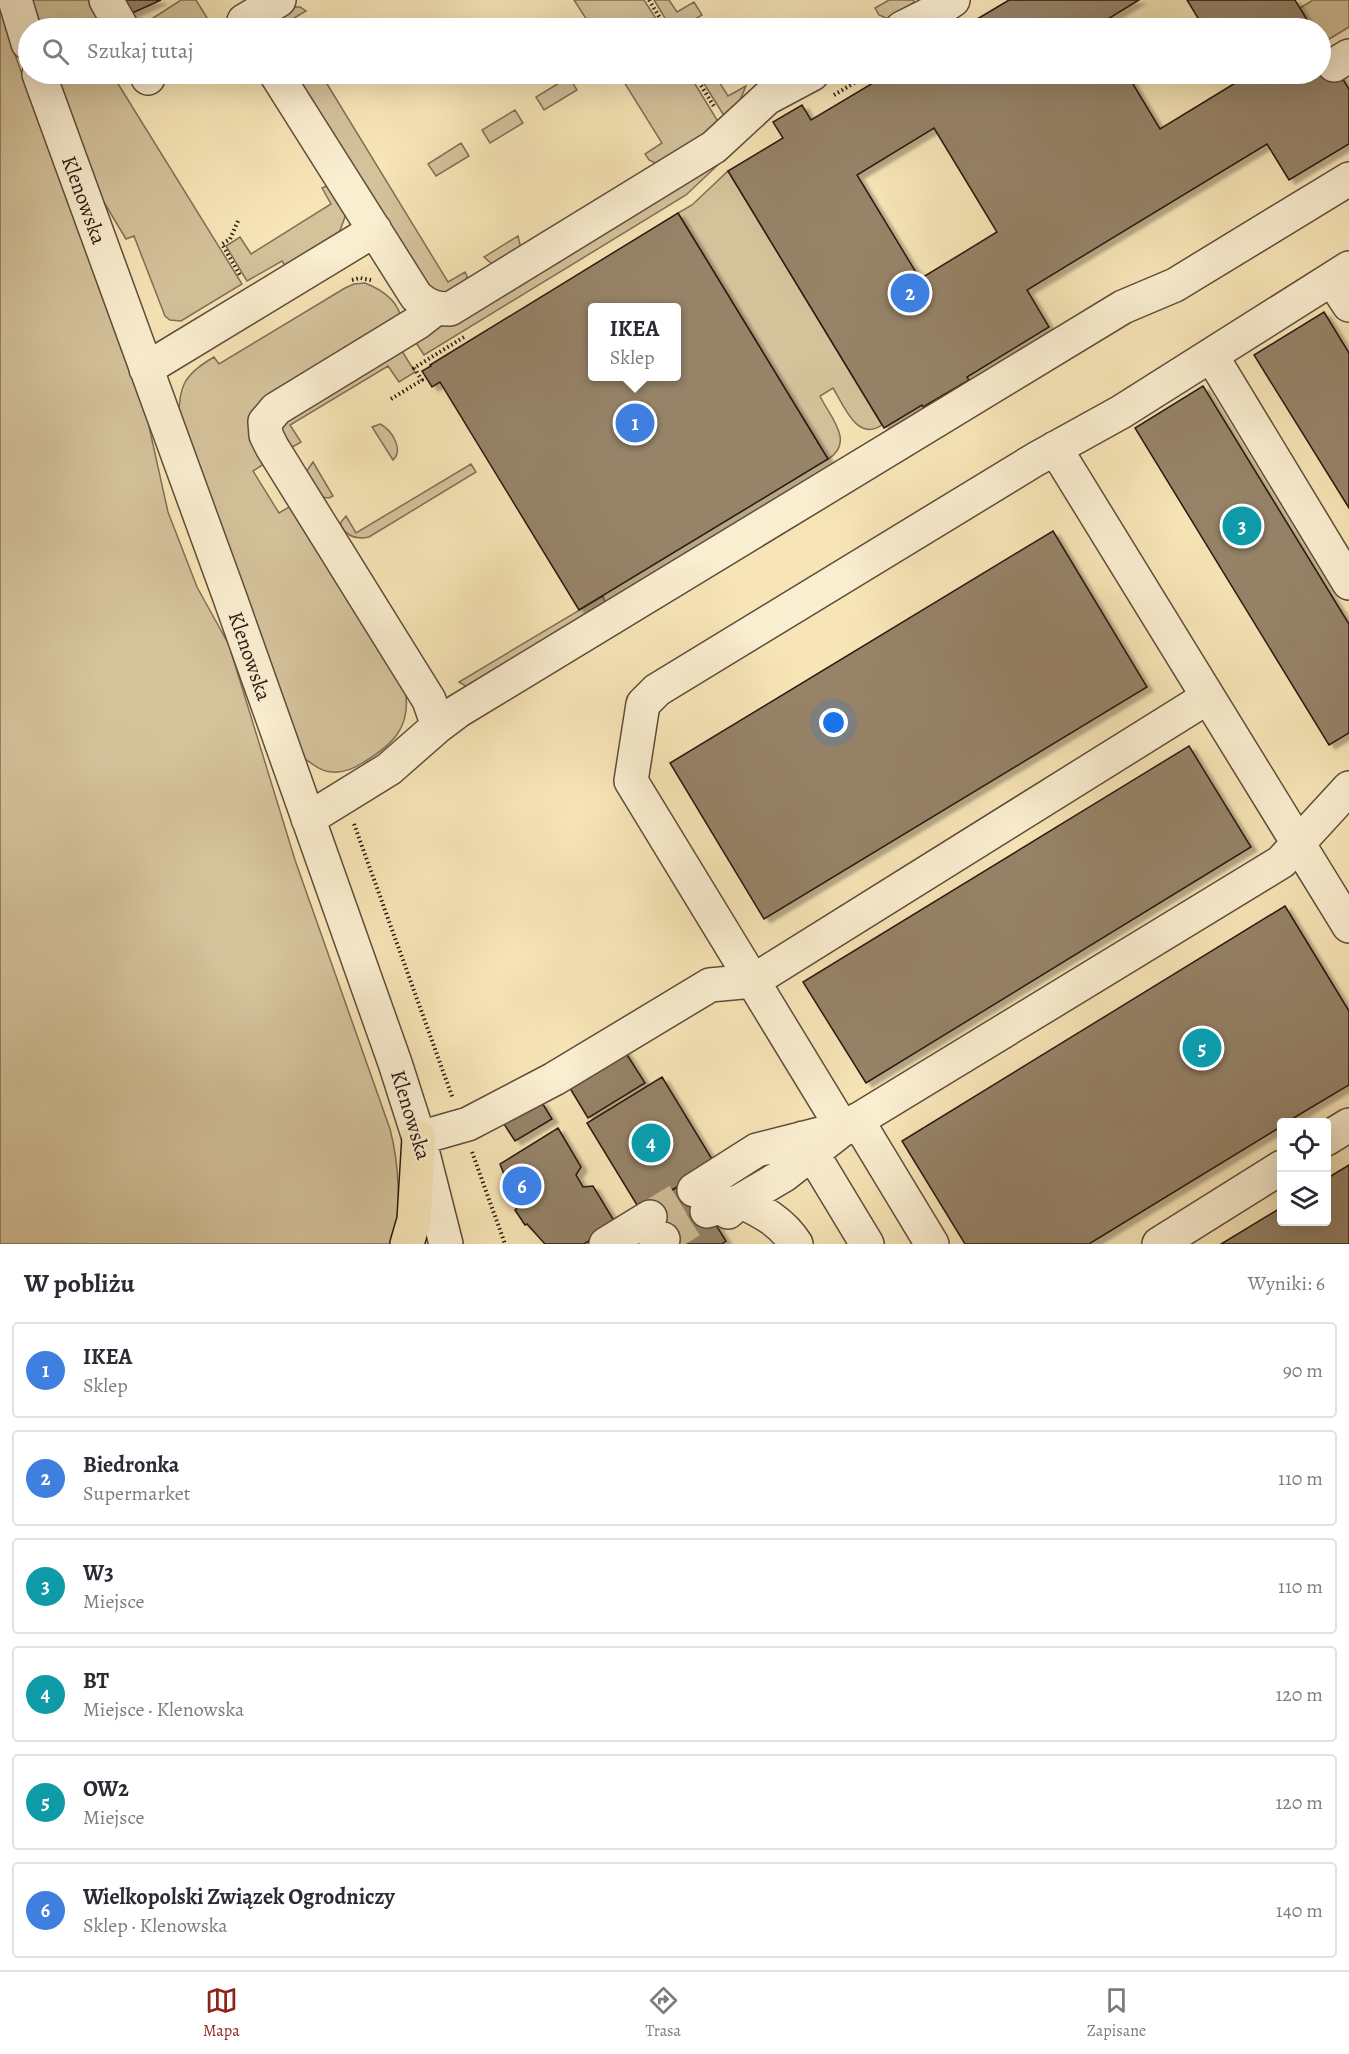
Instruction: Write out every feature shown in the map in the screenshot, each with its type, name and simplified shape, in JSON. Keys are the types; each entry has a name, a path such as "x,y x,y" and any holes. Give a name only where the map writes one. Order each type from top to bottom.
{"main road":[{"path":"407,1244 414,1220 419,1138"}],"street":[{"path":"15,0 20,18"},
{"path":"106,0 116,18"},
{"path":"241,17 279,0"},
{"path":"922,18 953,0"},
{"name":"Klenowska","path":"43,84 395,1064 419,1138 446,1244"},
{"path":"282,84 416,296 424,304 435,309 450,309 714,147 767,98 793,84"},
{"path":"308,819 389,769 458,711 1123,307 1175,285 1349,179"},
{"path":"146,369 375,230"},
{"path":"932,1244 753,981 631,781 643,704 657,690 1055,448 1121,412 1211,355 1343,284"},
{"path":"435,309 276,409 265,422 266,435 429,700 438,726"},
{"path":"1211,355 1349,583"},
{"path":"1055,448 1349,926"},
{"path":"419,1138 462,1125 562,1075 710,985 753,981 1208,697"},
{"path":"808,1145 784,1175 740,1201 705,1208 757,1150 808,1145 850,1124 1281,862 1298,843 1344,808"},
{"path":"1331,1136 1349,1125"},
{"path":"808,1145 867,1244"},
{"path":"1159,1244 1277,1170"},
{"path":"740,1201 770,1216 789,1232 796,1244"},
{"path":"606,1244 656,1234"}],"path":[{"path":"649,0 660,18"},
{"path":"348,280 360,278 372,280 380,285"},
{"path":"400,333 421,363"},
{"path":"344,796 505,1244"}],"shaded area":[{"path":"0,0 11,22 5,27 18,63 18,84 26,84 148,422 168,512 197,587 229,645 295,860 390,1129 396,1158 398,1215 395,1244 0,1244"},
{"path":"26,0 92,0 103,18 32,18"},
{"path":"181,0 196,0 207,18 153,18"},
{"path":"574,0 644,0 656,18 586,18"},
{"path":"654,0 669,0 677,12 694,2 702,15 697,18 665,18"},
{"path":"889,0 914,1 912,6 890,18 879,15 875,8"},
{"path":"1313,0 1349,0 1349,27 1331,38 1331,18 1306,18 1300,8"},
{"path":"292,7 300,7 306,11 294,18 281,18"},
{"path":"57,84 118,84 242,284 181,321 170,320 165,316 134,236 126,239 93,184"},
{"path":"300,84 327,84 448,282 465,272 467,276 466,281 448,292 432,291"},
{"path":"557,84 573,84 577,90 544,110 536,97"},
{"path":"625,84 695,84 717,120 716,127 659,165 649,160 645,154 662,143"},
{"path":"704,84 720,84 728,96 746,86 740,100 728,115 723,114"},
{"path":"515,110 523,123 490,143 482,130"},
{"path":"461,143 469,156 436,176 428,164"},
{"path":"722,161 686,195 424,355 411,335 425,328 446,325"},
{"path":"728,171 882,425 873,429 858,426 833,388 820,396 834,420 840,437 840,445 828,459 678,213 692,205"},
{"path":"327,186 345,210 339,233 286,267 282,261 247,281 226,246 240,237 251,254 331,204 322,188"},
{"path":"518,236 521,249 496,265 484,257"},
{"path":"365,283 386,295 395,303 400,314 264,407 270,460 253,471 279,513 296,503 405,688 406,713 392,741 357,766 345,771 329,772 320,769 301,756 179,423 179,411 184,383 195,370 214,357 219,364 345,288"},
{"path":"397,343 415,372 399,382 388,366 290,425 301,442 289,449 273,428"},
{"path":"380,424 395,440 397,451 393,460 372,427"},
{"path":"313,462 333,496 321,497 306,472"},
{"path":"471,464 476,472 369,537 353,536 341,526 346,516 356,533"},
{"path":"603,596 605,602 469,688 459,682"}],"building":[{"path":"124,0 161,0 130,14"},
{"path":"1009,0 1139,0 1109,18 979,18"},
{"path":"1187,0 1295,0 1306,18 1198,18"},
{"path":"1331,60 1349,89 1349,144 1289,180 1267,144 1027,290 1049,327 967,377 969,380 884,428 728,171 783,138 773,122 802,105 811,120 871,84 1133,84 1160,129 1234,84 1331,84","holes":["934,128 997,232 920,279 857,175"]},
{"path":"678,213 828,459 579,610 440,382 432,387 422,371"},
{"path":"1324,312 1349,353 1349,508 1254,355"},
{"path":"1203,386 1349,624 1349,733 1329,745 1135,428"},
{"path":"1053,531 1147,687 764,919 670,763"},
{"path":"1189,746 1251,847 866,1083 803,982"},
{"path":"1285,906 1349,1011 1349,1085 1294,1118 1277,1118 1277,1129 1089,1244 965,1244 902,1141"},
{"path":"624,1050 645,1083 588,1118 568,1085"},
{"path":"662,1077 715,1164 640,1210 587,1123"},
{"path":"541,1101 552,1119 515,1141 504,1124"},
{"path":"558,1128 581,1167 576,1175 583,1187 593,1186 616,1224 584,1244 545,1244 527,1224 525,1225 515,1210 517,1208 500,1164"},
{"path":"1349,1165 1349,1244 1221,1244 1277,1210 1277,1226 1331,1226 1331,1176"},
{"path":"688,1180 726,1241 722,1244 666,1244 644,1207"}],"tunnel":[{"path":"650,1217 694,1190"},
{"path":"663,1239 707,1211"}],"place":[{"name":"Biedronka","path":"910,293"},
{"name":"IKEA","path":"635,423"},
{"name":"W3","path":"1242,526"},
{"name":"OW2","path":"1202,1048"},
{"name":"BT","path":"651,1143"},
{"name":"Wielkopolski Związek Ogrodniczy","path":"522,1186"}]}
